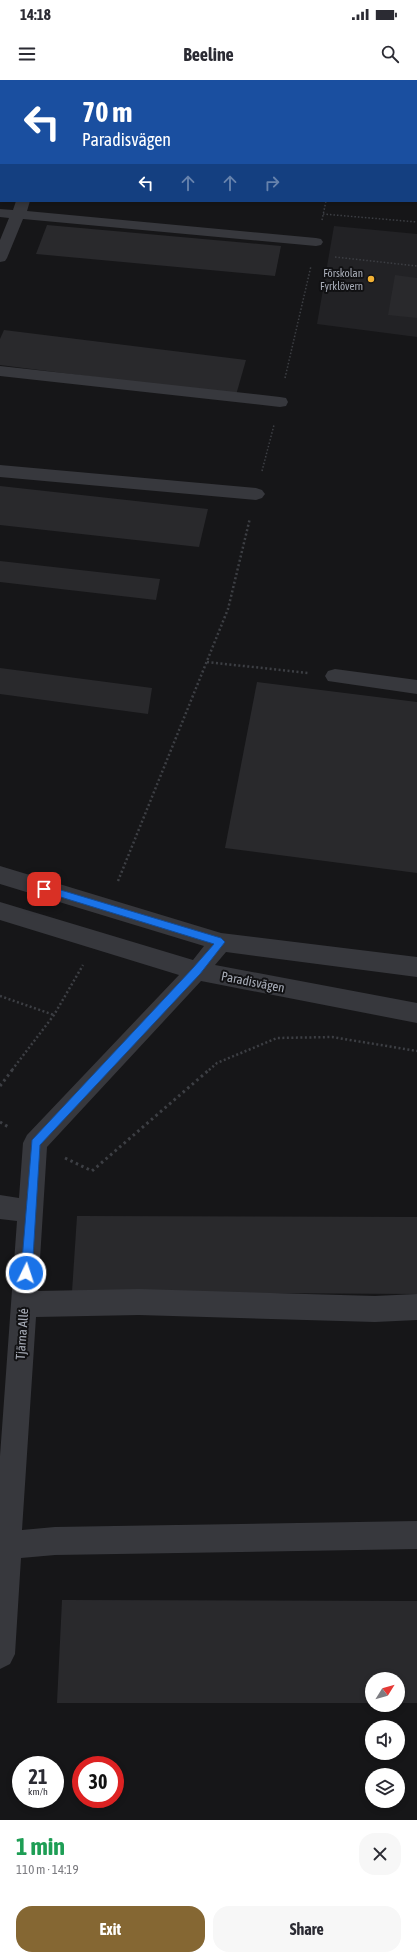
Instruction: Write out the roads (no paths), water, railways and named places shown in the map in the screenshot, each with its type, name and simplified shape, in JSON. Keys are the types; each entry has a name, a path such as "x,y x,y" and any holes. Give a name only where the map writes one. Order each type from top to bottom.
{"street":[{"path":"0,258 24,202"},
{"path":"0,213 316,242"},
{"path":"0,371 280,402"},
{"path":"0,472 256,494"},
{"path":"335,676 417,687"},
{"path":"0,876 221,942 417,967"},
{"name":"Paradisvägen","path":"0,911 197,971 417,1013"},
{"path":"197,971 221,942"},
{"name":"Tjärna Allé","path":"0,1654 7,1546 8,1427 24,1304 35,1143 197,971"},
{"path":"0,1207 30,1211"},
{"path":"24,1304 139,1302 375,1309 417,1307"},
{"path":"7,1546 55,1541 417,1535"}],"place":[{"name":"Förskolan Fyrklövern","path":"371,279"}]}
